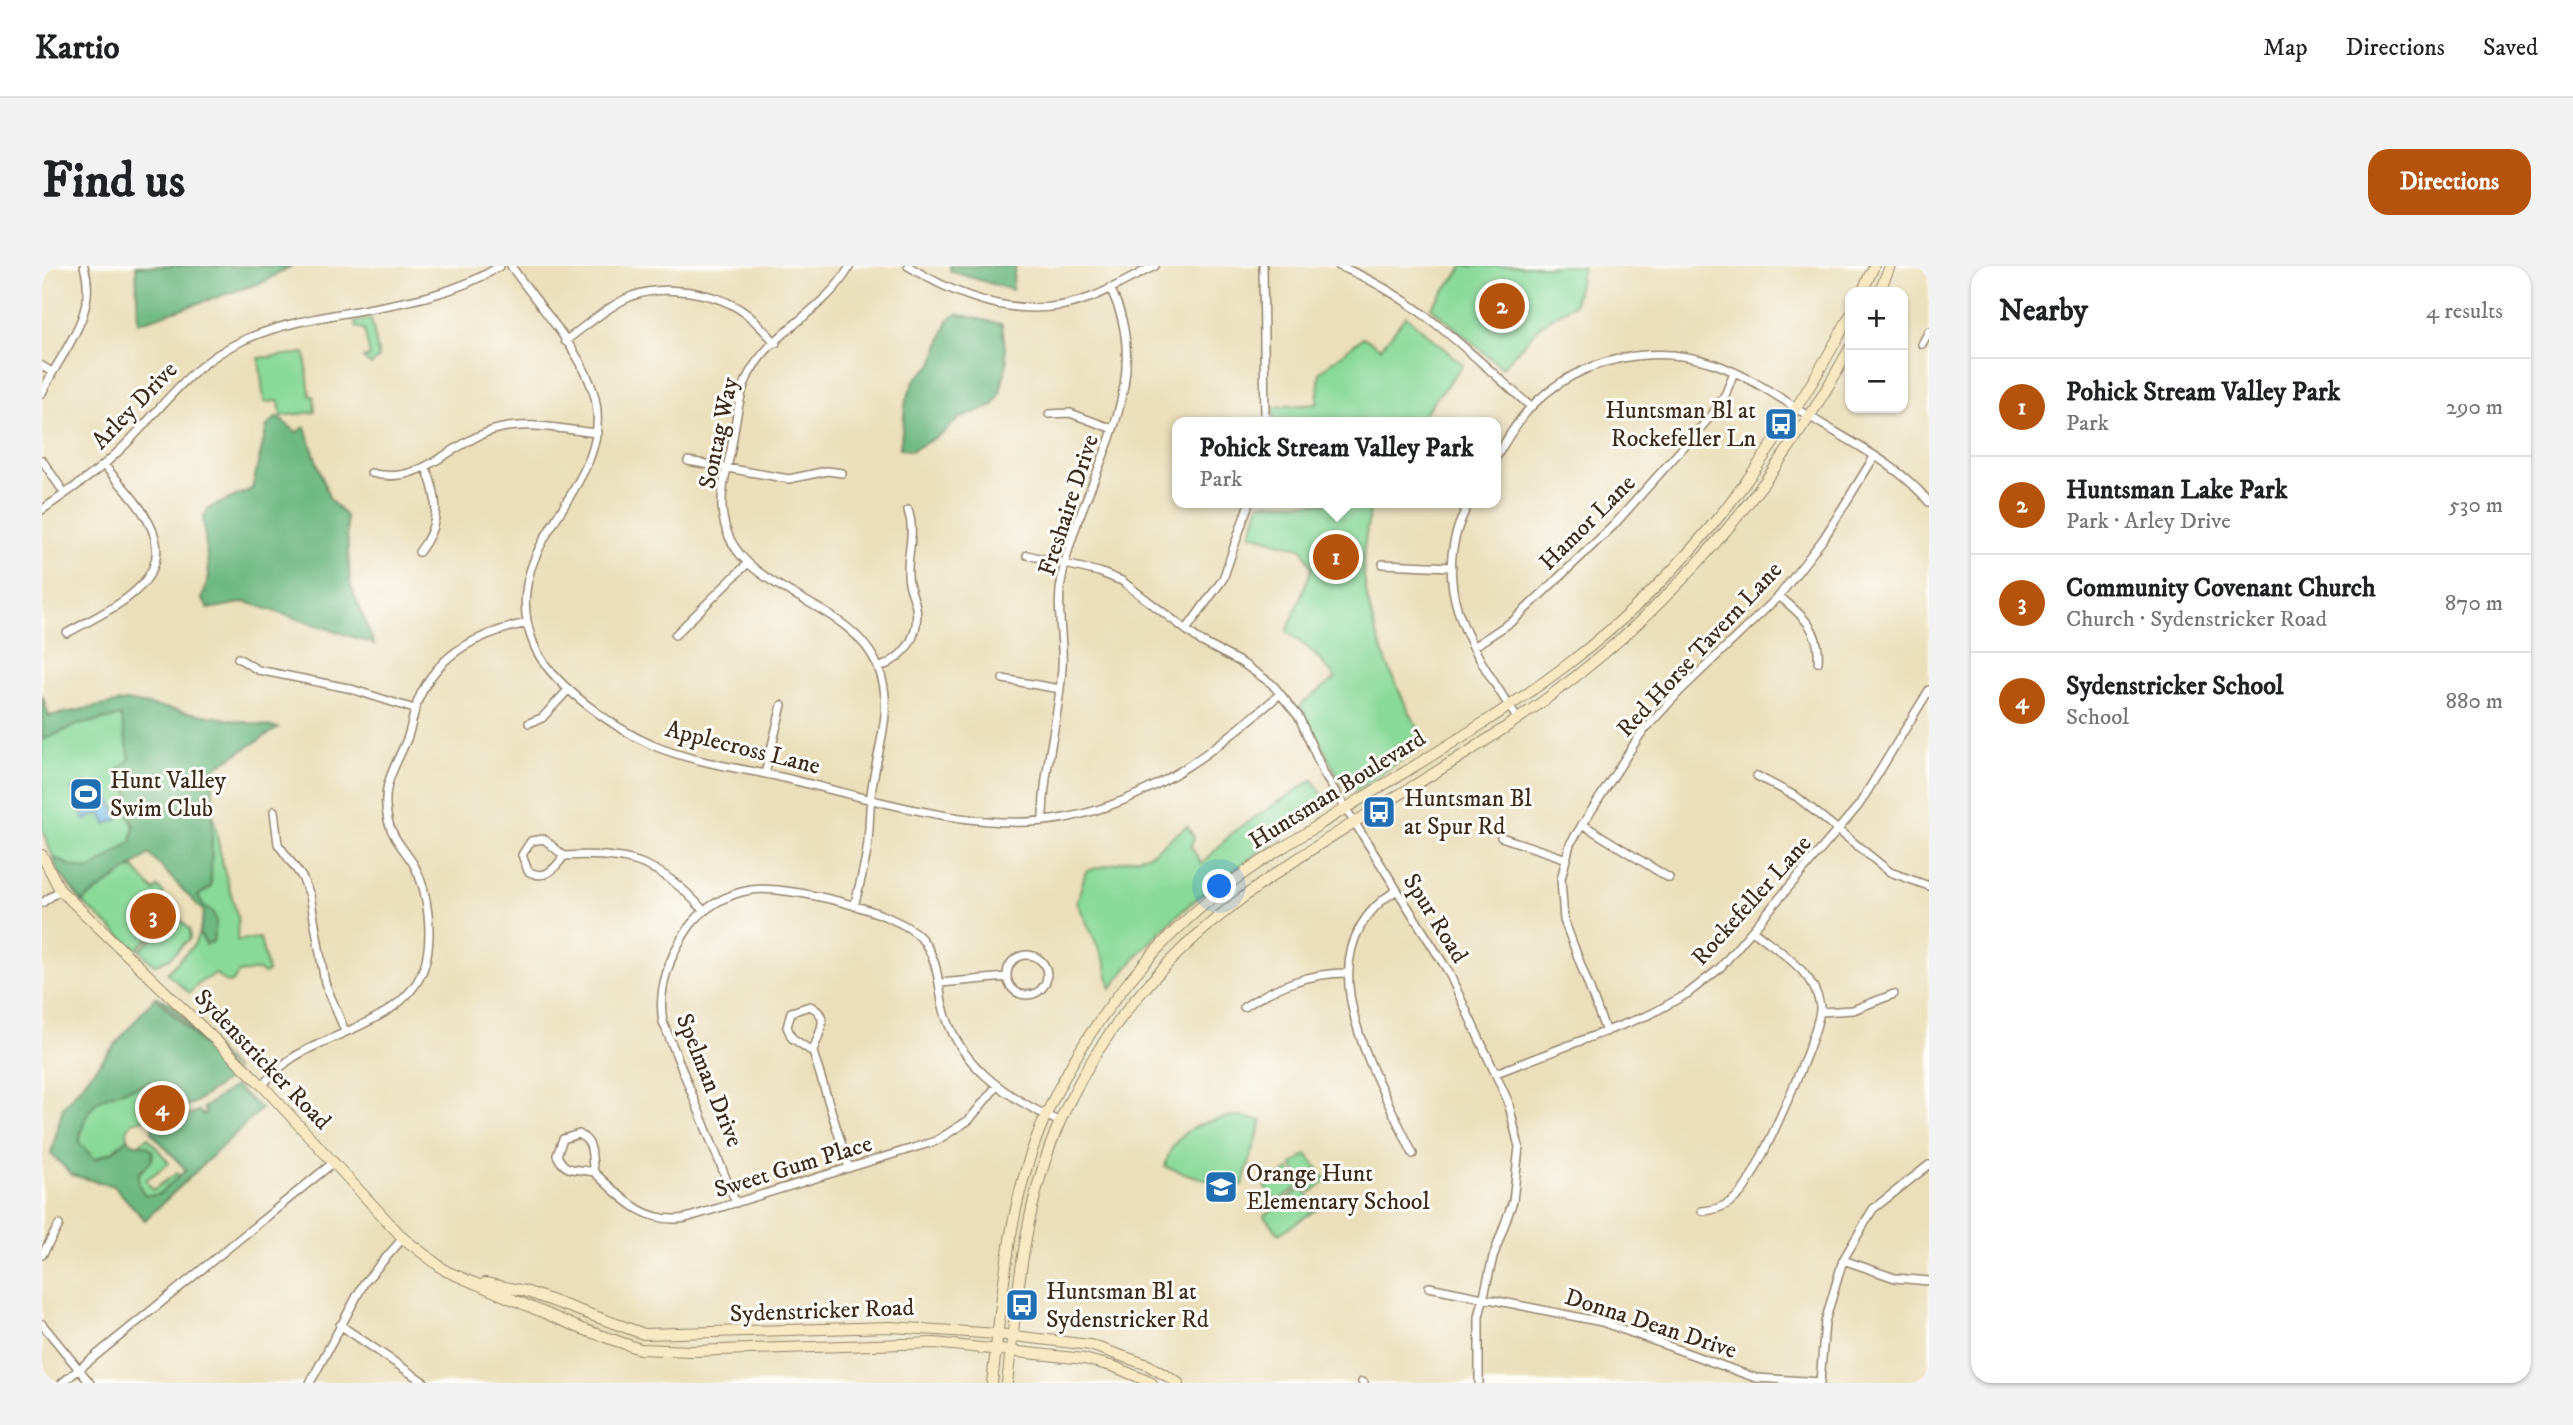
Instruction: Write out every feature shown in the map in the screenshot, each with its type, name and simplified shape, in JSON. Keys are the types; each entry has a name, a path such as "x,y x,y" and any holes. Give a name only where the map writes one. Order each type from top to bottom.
{"street":[{"path":"42,393 85,313 88,287 84,266"},
{"name":"Arley Drive","path":"42,510 104,465 183,380 242,341 281,327 446,290 500,266"},
{"name":"Applecross Lane","path":"511,266 565,341 592,389 597,412 597,433 587,468 539,546 527,590 527,623 542,662 568,690 652,745 689,757 977,820 1043,821 1095,811 1167,780 1225,741 1280,694"},
{"name":"Sontag Way","path":"850,266 821,304 759,360 744,385 722,495 724,521 731,541 747,564 845,624 865,645 879,668 886,716 870,798 867,850 854,906"},
{"path":"908,266 957,293 1008,307 1055,306 1092,297 1155,266"},
{"path":"1263,266 1265,417"},
{"path":"1339,266 1385,287 1414,307 1474,355 1531,407"},
{"path":"1864,287 1874,266"},
{"path":"1881,287 1890,266"},
{"name":"Freshaire Drive","path":"1043,821 1043,797 1063,659 1059,599 1065,564 1122,402 1127,357 1122,314 1110,288"},
{"path":"565,341 625,300 642,293 662,290 732,304 752,318 776,343"},
{"name":"Huntsman Boulevard","path":"992,1383 1016,1200 1046,1115 1079,1052 1107,1010 1142,966 1180,926 1227,885 1509,706 1571,662 1666,577 1738,496 1798,409 1845,325"},
{"path":"1922,344 1929,331"},
{"name":"Huntsman Boulevard","path":"1007,1383 1031,1203 1060,1122 1104,1040 1139,993 1174,954 1247,892 1517,718 1581,673 1677,588 1750,505 1810,417 1849,350"},
{"path":"1501,450 1531,407 1574,375 1626,357 1682,356 1734,372 1798,409 1901,474 1929,502"},
{"path":"42,366 52,372"},
{"name":"Hamor Lane","path":"1473,647 1514,620 1613,526 1712,415 1726,393 1734,372"},
{"path":"1049,414 1070,413 1113,429"},
{"path":"371,473 394,476 426,468 477,436 496,429 542,427 597,433"},
{"name":"Red Horse Tavern Lane","path":"1606,1032 1564,920 1560,887 1564,858 1582,824 1652,720 1779,596 1824,538 1874,457"},
{"path":"42,460 65,494"},
{"path":"688,461 789,479 827,471 842,473"},
{"path":"67,633 135,593 149,576 154,562 156,542 148,519 104,465"},
{"path":"419,552 433,533 437,514 435,493 426,468"},
{"path":"1186,630 1223,579 1247,508"},
{"path":"1467,508 1455,541 1452,567 1457,614 1473,647 1517,718"},
{"path":"879,668 900,657 910,643 915,628 916,609 908,575 914,528 908,510"},
{"name":"Spur Road","path":"1027,555 1122,582 1186,630 1259,674 1280,694 1299,717 1324,774 1448,971 1496,1073 1515,1124 1519,1169 1513,1201 1493,1257 1483,1297 1478,1329 1479,1383"},
{"path":"675,635 747,564"},
{"path":"1382,564 1452,567"},
{"path":"1779,596 1814,631 1819,649 1818,662"},
{"path":"262,1085 292,1058 404,999 418,979 427,957 428,930 421,882 393,832 385,804 389,774 407,740 414,709 433,674 458,649 487,633 527,623"},
{"path":"238,658 257,670 348,688 414,709"},
{"path":"1003,679 1060,689"},
{"path":"529,723 542,718 568,690"},
{"name":"Rockefeller Lane","path":"1496,1073 1651,1014 1686,994 1730,960 1839,830 1879,776 1929,690"},
{"path":"765,774 782,705"},
{"path":"1758,776 1797,797 1890,872 1929,886"},
{"path":"274,811 278,844 302,877 310,895 325,983 345,1031"},
{"path":"1582,824 1669,878"},
{"path":"1501,837 1564,858"},
{"path":"564,856 549,874 540,876 528,871 522,855 531,841 544,839 564,856 608,855 640,862 677,882 704,911"},
{"name":"Sydenstricker Road","path":"42,855 60,890 262,1085 403,1238 446,1271 594,1334 640,1349 692,1351 897,1342 996,1348 1084,1359 1115,1367 1152,1383"},
{"name":"Spelman Drive","path":"736,1203 661,1012 663,985 686,931 704,911 728,896 761,889 854,906 890,916 910,928 928,948 940,983 945,1013 959,1044 996,1087 1060,1122"},
{"path":"42,903 60,890"},
{"path":"1397,890 1378,902 1361,923 1352,940 1348,973 1361,1038 1413,1154"},
{"path":"1702,1211 1727,1206 1750,1178 1813,1040 1820,1012 1817,992 1809,978 1754,931"},
{"path":"1027,955 1042,962 1046,973 1041,989 1026,995 1011,988 1007,977 1012,962 1027,955"},
{"path":"1244,1007 1274,989 1299,979 1348,973"},
{"path":"940,983 1007,977"},
{"path":"1820,1012 1853,1010 1894,994"},
{"path":"813,1052 822,1030 822,1017 817,1009 801,1006 789,1016 787,1027 792,1038 813,1052 849,1168"},
{"name":"Sweet Gum Place","path":"594,1172 592,1146 587,1138 579,1134 563,1139 557,1155 568,1170 594,1172 630,1205 656,1218 686,1218 946,1136 970,1121 996,1087"},
{"path":"62,1383 334,1162"},
{"path":"1820,1382 1825,1322 1843,1260 1873,1209 1929,1165"},
{"path":"42,1255 59,1225"},
{"path":"310,1383 364,1283 403,1238"},
{"path":"1843,1260 1895,1278 1929,1281"},
{"name":"Sydenstricker Road","path":"467,1280 525,1291 644,1335 891,1327 1013,1335 1090,1345 1148,1365 1178,1383"},
{"name":"Donna Dean Drive","path":"1429,1287 1602,1322 1756,1378 1820,1382"},
{"path":"42,1324 90,1383"},
{"path":"340,1325 425,1383"}],"green space":[{"path":"136,266 292,266 263,282 138,323"},
{"path":"950,266 1015,266 1012,290 950,271"},
{"path":"1464,266 1583,266 1574,304 1542,324 1502,368 1431,307"},
{"path":"957,314 1002,324 1007,363 999,396 993,406 960,418 942,434 911,451 900,448 906,400 915,379 933,364 948,320"},
{"path":"1406,316 1463,365 1421,417 1274,417 1274,407 1317,404 1320,372 1363,337 1381,348"},
{"path":"371,319 379,358 371,365 363,358 370,356 364,329 356,327 355,322"},
{"path":"305,353 310,396 314,396 315,412 281,416 279,401 264,402 259,358"},
{"path":"277,417 297,432 305,427 330,500 346,516 350,584 374,644 246,602 209,609 202,599 209,576 203,518 209,508 252,489 267,426"},
{"path":"1259,508 1370,508 1363,559 1370,612 1395,681 1427,743 1356,791 1344,788 1300,705 1336,678 1312,651 1287,632 1312,568 1303,549 1251,534"},
{"path":"42,695 49,716 126,701 278,728 213,769 211,887 198,896 205,908 213,912 216,921 213,942 206,944 199,933 204,912 149,854 82,902 58,871 53,857 71,866 90,870 131,842 134,827 123,800 130,796 119,769 130,759 121,716 77,725 42,740"},
{"name":"Hunt Valley Swim Club","path":"122,716 131,759 119,769 132,804 135,825 132,840 113,857 90,870 71,866 53,857 42,828 42,740 77,725"},
{"path":"1313,780 1325,799 1323,811 1235,869 1181,912 1133,961 1111,989 1105,962 1077,902 1086,871 1150,854 1187,826 1194,837 1191,847 1202,864 1234,831"},
{"path":"213,814 222,862 238,918 237,940 260,938 268,972 263,974 259,970 239,973 232,982 227,983 216,974 202,981 189,993 167,973 194,945 199,933 206,944 205,908 198,895 211,887 210,835"},
{"path":"134,868 154,891 158,887 164,893 160,898 171,909 161,912 154,905 145,909 147,912 143,916 157,930 136,950 82,902 121,872"},
{"path":"174,913 190,930 190,938 170,958 154,965 140,950 175,918"},
{"path":"156,996 175,1005 236,1071 168,1002"},
{"path":"155,997 234,1075 194,1103 171,1111 150,1082 101,1099 88,1114 79,1143 95,1159 112,1152 128,1138 132,1143 148,1146 153,1152 152,1160 139,1173 138,1184 145,1195 158,1195 186,1170 152,1133 152,1127 199,1111 203,1115 206,1113 203,1108 235,1086 261,1109 145,1220 114,1186 72,1175 51,1154 63,1107"},
{"path":"160,999 168,1003 234,1075"},
{"path":"150,1082 171,1111 132,1122 127,1130 128,1138 112,1152 95,1159 79,1143 83,1125 94,1104 110,1095"},
{"path":"1237,1116 1262,1121 1243,1184 1235,1189 1165,1167 1175,1144 1191,1129 1213,1120"},
{"path":"148,1137 169,1163 146,1180 153,1190 177,1173 180,1177 158,1195 145,1195 138,1184 139,1173 146,1167 148,1146 139,1144"},
{"path":"1307,1154 1327,1181 1311,1192 1292,1165"},
{"path":"1290,1169 1301,1185 1276,1202 1265,1187"},
{"path":"1303,1187 1317,1209 1279,1234 1264,1216"}],"water":[{"path":"84,783 89,795 105,788 119,819 106,824 101,813 85,820 71,789"}],"place":[{"name":"Huntsman Lake Park","path":"1502,306"},
{"name":"Huntsman Bl at Rockefeller Ln","path":"1781,424"},
{"name":"Pohick Stream Valley Park","path":"1336,557"},
{"name":"Hunt Valley Swim Club","path":"86,794"},
{"name":"Huntsman Bl at Spur Rd","path":"1379,812"},
{"name":"Community Covenant Church","path":"153,916"},
{"name":"Sydenstricker School","path":"162,1108"},
{"name":"Orange Hunt Elementary School","path":"1221,1187"},
{"name":"Huntsman Bl at Sydenstricker Rd","path":"1022,1305"}]}
